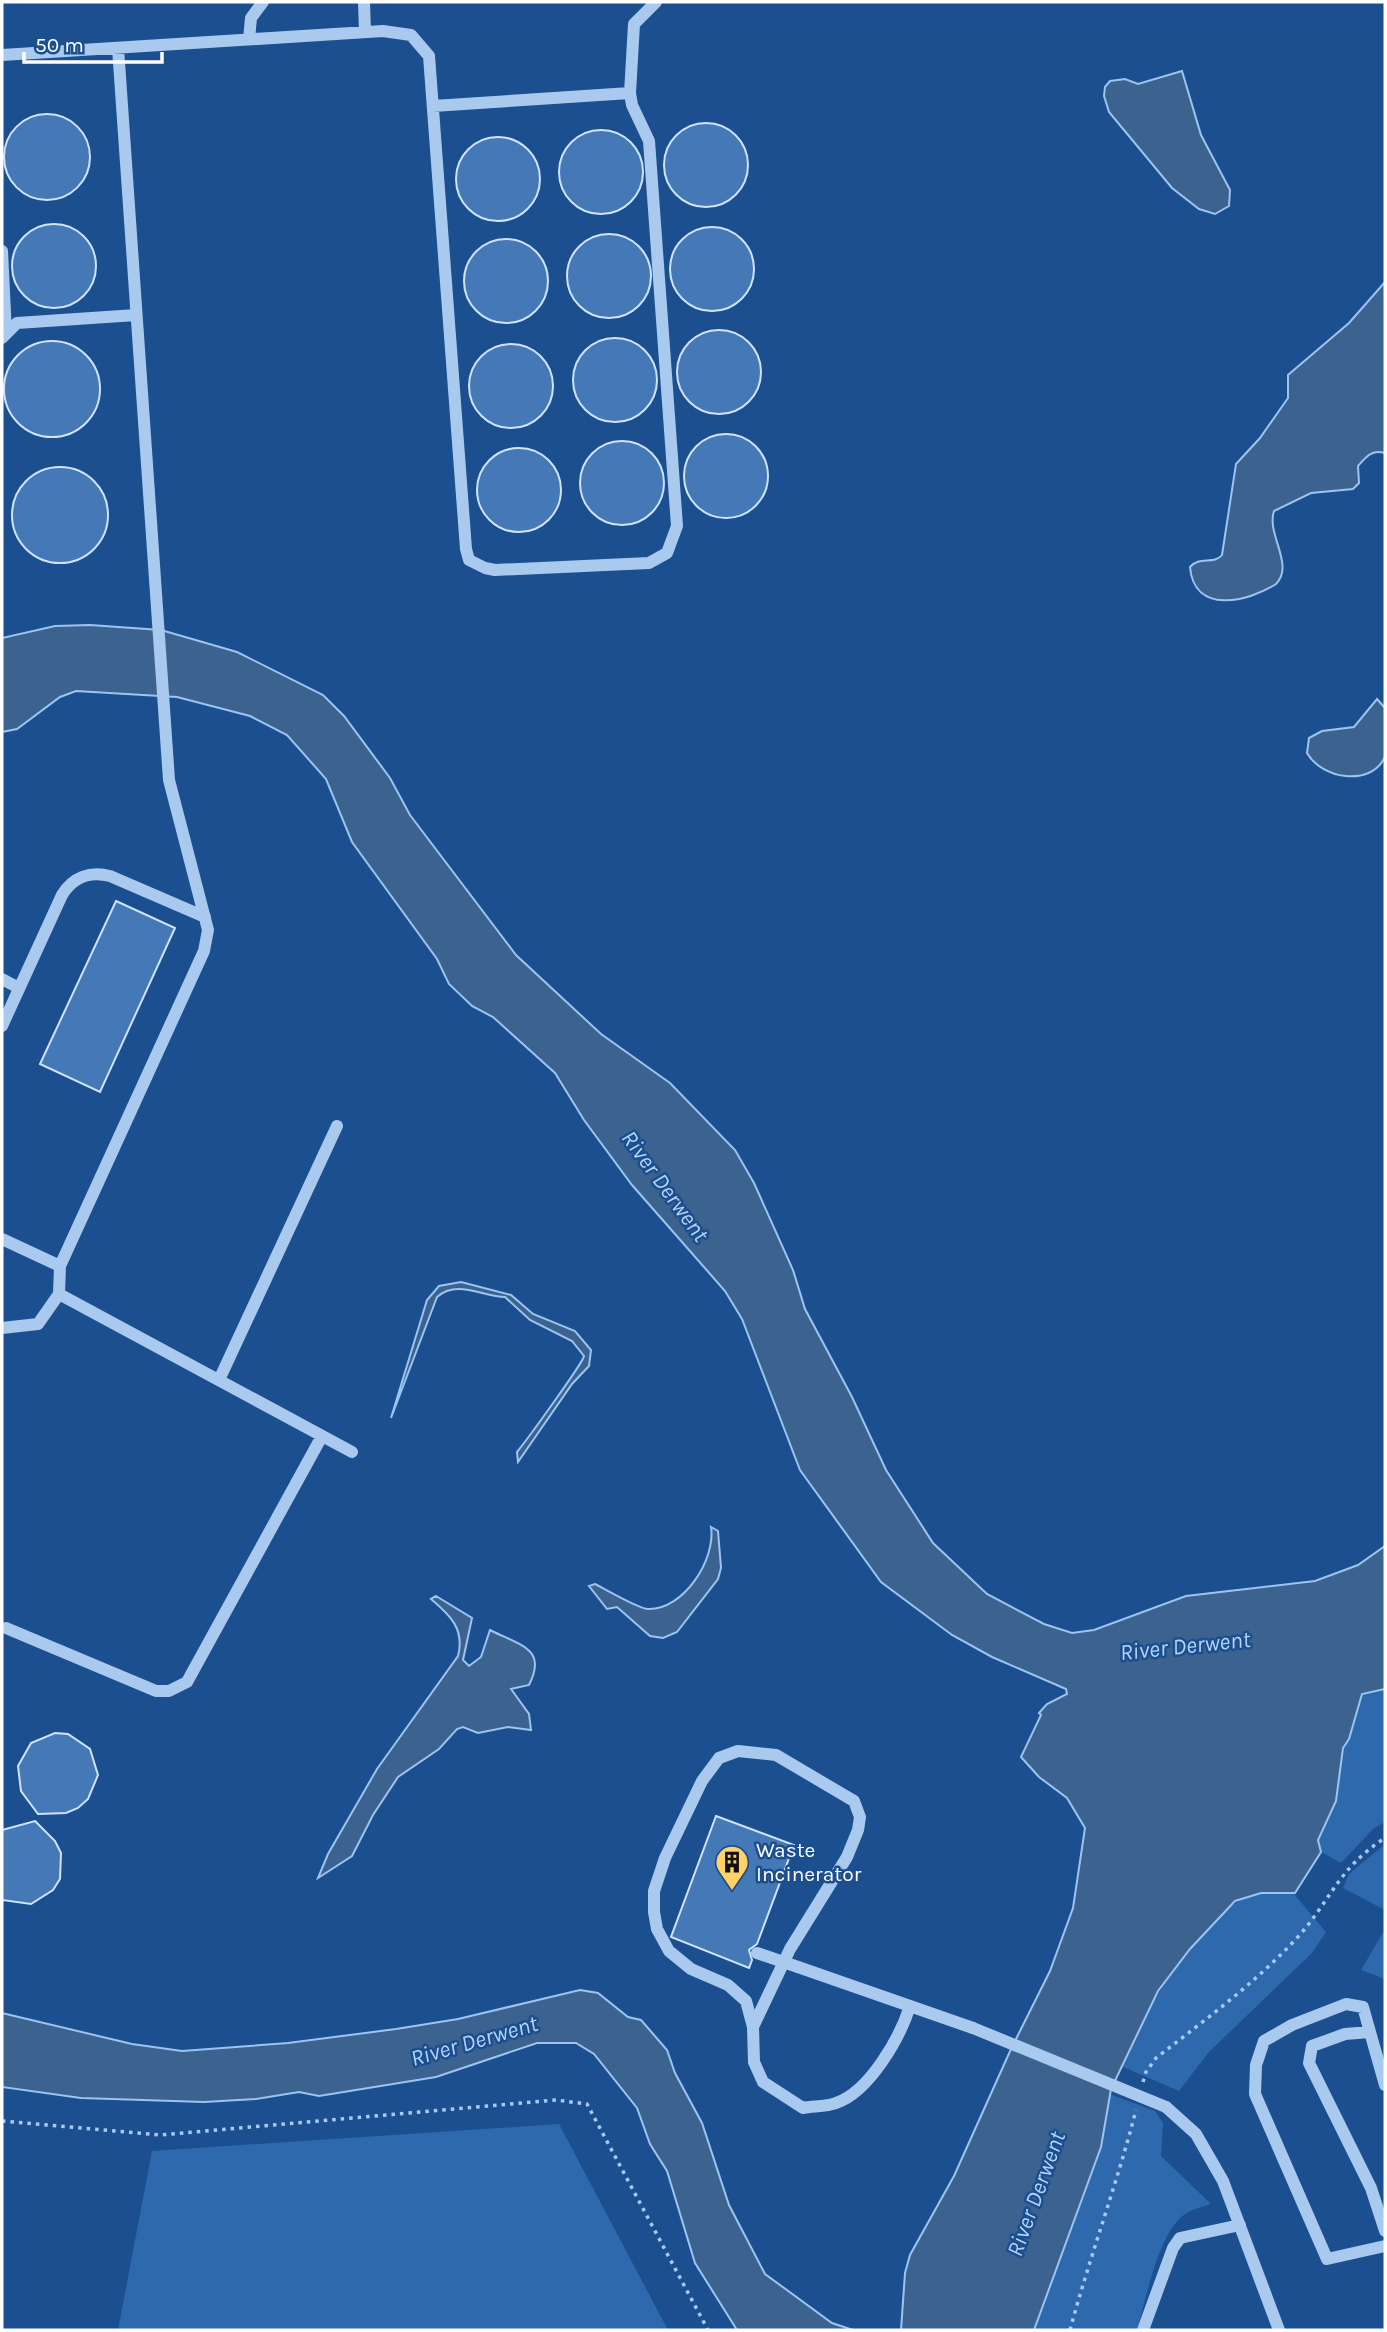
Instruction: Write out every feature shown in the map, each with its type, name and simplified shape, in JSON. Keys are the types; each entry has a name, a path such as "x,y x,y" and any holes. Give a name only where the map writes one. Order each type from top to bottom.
{"lane":[{"path":"249,39 251,18 263,2"},
{"path":"363,2 365,32"},
{"path":"2,55 365,32 401,32 411,35 429,56 466,549 469,560 485,568 495,569 649,563 667,553 677,527 649,141 632,104 630,93 634,24 656,2"},
{"path":"2,1328 38,1324 59,1294 60,1266 204,951 208,930 169,780 118,48"},
{"path":"433,106 630,93"},
{"path":"2,251 4,336"},
{"path":"4,336 17,323 136,315"},
{"path":"2,1026 69,883 98,873 110,876 205,917"},
{"path":"2,979 19,988"},
{"path":"219,1380 337,1126"},
{"path":"2,1239 60,1266"},
{"path":"59,1294 352,1452"},
{"path":"6,1628 156,1691 169,1691 187,1682 322,1436"},
{"path":"753,2027 790,1949 847,1857 858,1830 860,1817 853,1801 776,1755 738,1751 719,1758 702,1781 665,1858 654,1891 654,1912 657,1929 670,1951 691,1969 728,1985 746,2001 753,2027 754,2062 763,2082 803,2108 837,2103 866,2081 886,2058 910,2006"},
{"path":"757,1953 973,2028 1166,2107 1196,2134 1223,2181 1279,2330"},
{"path":"1385,2085 1363,2007 1346,2004 1292,2025 1264,2041 1256,2065 1255,2094 1327,2259 1385,2246"},
{"path":"1370,2032 1345,2034 1312,2046 1309,2063 1371,2188 1384,2224"},
{"path":"1143,2330 1173,2248 1180,2238 1240,2225"}],"path":[{"path":"1143,2085 1146,2072 1156,2058 1245,1989 1299,1936 1345,1872 1385,1838"},
{"path":"1070,2330 1082,2285 1120,2175 1139,2098"},
{"path":"2,2121 161,2135 556,2100 587,2104 708,2330"}],"shaded area":[{"path":"1385,1689 1385,1822 1374,1828 1341,1863 1321,1852 1318,1840 1336,1801 1343,1748 1349,1739 1362,1694"},
{"path":"1385,1844 1385,1910 1343,1888 1349,1874"},
{"path":"1261,1893 1294,1894 1326,1932 1312,1953 1209,2052 1179,2091 1121,2066 1159,1992 1197,1938 1218,1917 1240,1901"},
{"path":"1385,1929 1385,1979 1361,1970"},
{"path":"1109,2094 1155,2111 1163,2123 1161,2156 1211,2204 1185,2214 1167,2236 1154,2267 1137,2330 1034,2330 1106,2124"},
{"path":"559,2124 668,2330 118,2330 152,2151"}],"water":[{"path":"1182,71 1201,135 1230,190 1229,206 1215,214 1199,209 1172,188 1109,112 1104,96 1105,87 1110,81 1125,79 1138,84"},
{"path":"1385,282 1385,453 1373,453 1358,466 1359,483 1353,489 1311,493 1274,511 1274,529 1283,568 1276,584 1238,599 1212,598 1201,592 1194,582 1190,567 1198,562 1215,560 1222,555 1236,464 1260,438 1288,398 1288,375 1349,323"},
{"name":"River Derwent","path":"90,625 161,630 237,652 323,695 344,716 390,778 410,815 516,955 601,1034 670,1083 735,1150 754,1183 793,1270 805,1309 852,1397 886,1470 933,1543 987,1594 1044,1624 1072,1633 1094,1630 1186,1596 1315,1581 1358,1565 1385,1546 1385,1689 1362,1694 1349,1739 1343,1748 1336,1801 1318,1840 1321,1852 1295,1893 1261,1893 1235,1901 1190,1949 1158,1991 1111,2089 1101,2147 1034,2330 901,2330 905,2273 910,2255 954,2176 1011,2049 1050,1971 1073,1908 1085,1828 1067,1798 1039,1777 1021,1757 1041,1715 1039,1713 1047,1704 1067,1694 1066,1689 992,1657 952,1635 881,1582 800,1470 742,1319 725,1291 632,1185 584,1120 555,1073 493,1017 472,1006 449,984 437,959 352,842 326,779 287,735 250,716 177,697 76,691 60,697 17,729 2,732 2,638 55,626"},
{"path":"1377,699 1385,708 1386,741 1385,757 1378,767 1368,773 1346,776 1323,769 1314,762 1307,753 1309,738 1322,731 1354,727"},
{"path":"461,1282 511,1295 533,1314 575,1331 591,1350 589,1366 572,1384 518,1462 517,1452 565,1387 584,1356 572,1341 530,1320 505,1297 453,1289 437,1297 391,1418 427,1300 439,1286"},
{"path":"711,1527 718,1531 721,1568 718,1579 677,1632 663,1638 650,1636 617,1607 607,1609 589,1586 595,1584 630,1603 648,1609 674,1601 685,1592 703,1567 711,1540"},
{"path":"436,1596 472,1618 463,1660 469,1666 481,1657 490,1630 520,1644 533,1655 534,1673 529,1685 511,1689 529,1714 531,1730 508,1727 478,1733 463,1727 457,1729 439,1749 398,1777 373,1815 352,1856 318,1878 328,1854 377,1769 458,1656 458,1630 450,1617 431,1599"},
{"name":"River Derwent","path":"580,1990 598,1993 628,2017 641,2020 667,2050 675,2073 702,2123 729,2205 765,2274 832,2323 853,2330 737,2330 695,2263 667,2171 650,2144 637,2108 594,2054 576,2043 537,2043 436,2077 319,2096 299,2092 256,2099 204,2102 81,2098 2,2087 2,2013 132,2044 182,2051 288,2043 396,2029 458,2019"}],"building":[{"path":"47,114 63,118 77,127 86,141 90,157 86,173 77,187 63,196 47,200 31,196 17,187 8,173 4,157 8,141 17,127 31,118"},
{"path":"706,123 722,126 736,135 745,149 748,165 745,181 736,195 722,204 706,207 690,204 676,195 667,181 664,165 667,149 676,135 690,126"},
{"path":"601,130 617,133 631,142 640,156 643,172 640,188 631,202 617,211 601,214 585,211 571,202 562,188 559,172 562,156 571,142 585,133"},
{"path":"498,137 514,140 528,149 537,163 540,179 537,195 528,209 514,218 498,221 482,218 468,209 459,195 456,179 459,163 468,149 482,140"},
{"path":"54,224 70,227 84,236 93,250 96,266 93,282 84,296 70,305 54,308 38,305 24,296 15,282 12,266 15,250 24,236 38,227"},
{"path":"712,227 728,230 742,239 751,253 754,269 751,285 742,299 728,308 712,311 696,308 682,299 673,285 670,269 673,253 682,239 696,230"},
{"path":"609,234 625,237 639,246 648,260 651,276 648,292 639,306 625,315 609,318 593,315 579,306 570,292 567,276 570,260 579,246 593,237"},
{"path":"506,239 522,242 536,251 545,265 548,281 545,297 536,311 522,320 506,323 490,320 476,311 467,297 464,281 467,265 476,251 490,242"},
{"path":"719,330 735,333 749,342 758,356 761,372 758,388 749,402 735,411 719,414 703,411 689,402 680,388 677,372 680,356 689,342 703,333"},
{"path":"615,338 631,341 645,350 654,364 657,380 654,396 645,410 631,419 615,422 599,419 585,410 576,396 573,380 576,364 585,350 599,341"},
{"path":"52,341 70,345 86,355 96,371 100,389 96,407 86,423 70,433 52,437 34,433 18,423 8,407 4,389 8,371 18,355 34,345"},
{"path":"511,344 527,347 541,356 550,370 553,386 550,402 541,416 527,425 511,428 495,425 481,416 472,402 469,386 472,370 481,356 495,347"},
{"path":"726,434 742,437 756,446 765,460 768,476 765,492 756,506 742,515 726,518 710,515 696,506 687,492 684,476 687,460 696,446 710,437"},
{"path":"622,441 638,444 652,453 661,467 664,483 661,499 652,513 638,522 622,525 606,522 592,513 583,499 580,483 583,467 592,453 606,444"},
{"path":"519,448 535,451 549,460 558,474 561,490 558,506 549,520 535,529 519,532 503,529 489,520 480,506 477,490 480,474 489,460 503,451"},
{"path":"60,467 78,471 94,481 104,497 108,515 104,533 94,549 78,559 60,563 42,559 26,549 16,533 12,515 16,497 26,481 42,471"},
{"path":"116,901 175,928 100,1092 40,1064"},
{"path":"55,1733 68,1734 90,1749 98,1775 88,1799 78,1808 66,1813 38,1814 21,1791 18,1766 31,1743"},
{"name":"Waste Incinerator","path":"716,1816 794,1845 757,1944 749,1950 752,1960 749,1968 671,1937"},
{"path":"35,1821 55,1841 61,1853 60,1879 53,1890 31,1904 2,1900 2,1830"}],"place":[{"name":"Waste Incinerator","path":"732,1892"}]}
